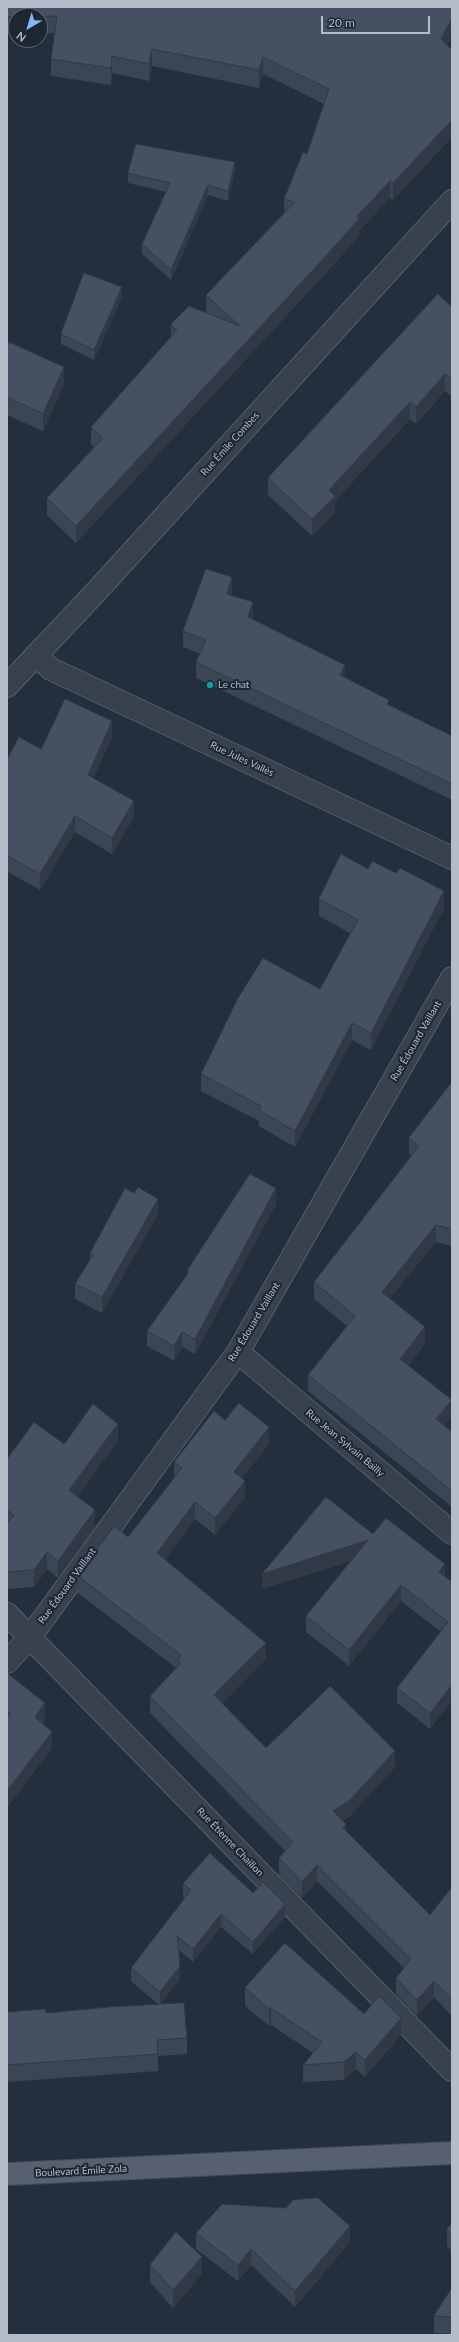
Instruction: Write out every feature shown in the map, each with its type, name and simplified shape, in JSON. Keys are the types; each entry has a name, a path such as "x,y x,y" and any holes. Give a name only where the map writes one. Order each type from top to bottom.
{"main road":[{"name":"Boulevard Émile Zola","path":"7,2174 452,2153"}],"street":[{"name":"Rue Émile Combes","path":"7,686 452,201"},
{"name":"Rue Jules Vallès","path":"36,655 51,669 452,858"},
{"name":"Rue Édouard Vaillant","path":"7,1662 30,1637 238,1352 452,978"},
{"name":"Rue Jean Sylvain Bailly","path":"238,1352 452,1533"},
{"name":"Rue Étienne Chaillon","path":"7,1614 452,2070"}],"building":[{"path":"7,7 452,7 452,18 441,39 452,50 452,120 393,183 390,181 357,216 359,219 324,258 76,526 47,498 103,438 91,427 177,330 171,324 189,306 240,326 206,295 295,202 284,199 303,152 307,154 329,89 263,57 259,70 152,49 149,64 112,56 111,68 51,59 57,16 48,16 48,8 8,8 7,17"},
{"path":"136,144 235,162 228,191 208,185 171,270 142,244 170,183 128,173"},
{"path":"84,273 122,287 94,350 61,334"},
{"path":"438,294 452,307 452,380 445,374 416,407 410,402 329,490 335,496 312,519 268,478"},
{"path":"9,342 64,367 43,414 7,397 7,347"},
{"path":"206,569 232,577 227,594 253,602 248,617 345,665 340,675 389,700 387,704 452,736 452,784 196,662 206,640 183,631"},
{"path":"65,699 112,721 88,775 134,801 112,838 75,816 40,874 8,856 7,857 7,759 19,737 41,749"},
{"path":"341,854 368,869 372,861 396,873 400,868 444,891 371,1033 352,1023 295,1131 259,1110 261,1106 201,1074 238,998 263,958 320,989 358,920 319,899"},
{"path":"452,1082 452,1229 436,1225 382,1292 425,1327 400,1359 452,1400 436,1419 452,1432 452,1491 308,1375 355,1316 314,1282 419,1146 409,1138"},
{"path":"250,1174 276,1188 195,1339 182,1332 174,1346 147,1331 189,1272 187,1271"},
{"path":"138,1187 158,1199 102,1297 75,1284 93,1255 90,1253 125,1188 134,1193"},
{"path":"239,1403 269,1427 234,1472 245,1481 215,1518 195,1502 157,1553 266,1643 214,1695 266,1748 330,1686 395,1751 349,1801 333,1811 346,1824 343,1828 430,1915 452,1887 452,1999 434,1981 417,2000 396,1978 411,1959 317,1865 302,1882 279,1858 293,1842 150,1696 181,1663 178,1659 181,1655 78,1576 114,1526 128,1537 182,1468 174,1462 214,1411 225,1420"},
{"path":"93,1404 118,1424 69,1490 95,1510 58,1561 47,1552 34,1570 7,1572 7,1523 14,1515 7,1510 7,1459 34,1422 64,1444"},
{"path":"326,1497 373,1534 386,1518 445,1564 439,1572 452,1582 452,1685 430,1713 397,1688 448,1622 401,1585 349,1650 306,1616 368,1540 262,1574"},
{"path":"7,1673 45,1703 35,1717 52,1732 7,1791 7,1718 10,1714 7,1712"},
{"path":"210,1853 253,1893 263,1882 285,1904 253,1942 221,1914 193,1949 177,1936 180,1966 160,1992 131,1968 191,1890 183,1884"},
{"path":"285,1943 364,2014 379,1996 401,2018 365,2060 356,2052 344,2062 303,2065 322,2042 271,2008 269,2009 245,1988"},
{"path":"184,2003 187,2038 157,2040 158,2054 7,2065 7,2012 45,2009 46,2013 109,2007"},
{"path":"318,2198 350,2226 295,2291 251,2249 238,2265 196,2233 222,2204 286,2208 293,2200"},
{"path":"452,2224 452,2234 447,2229"},
{"path":"176,2232 202,2257 173,2290 150,2265"},
{"path":"452,2288 452,2317 434,2316"}],"place":[{"name":"Le chat","path":"210,685"}]}
